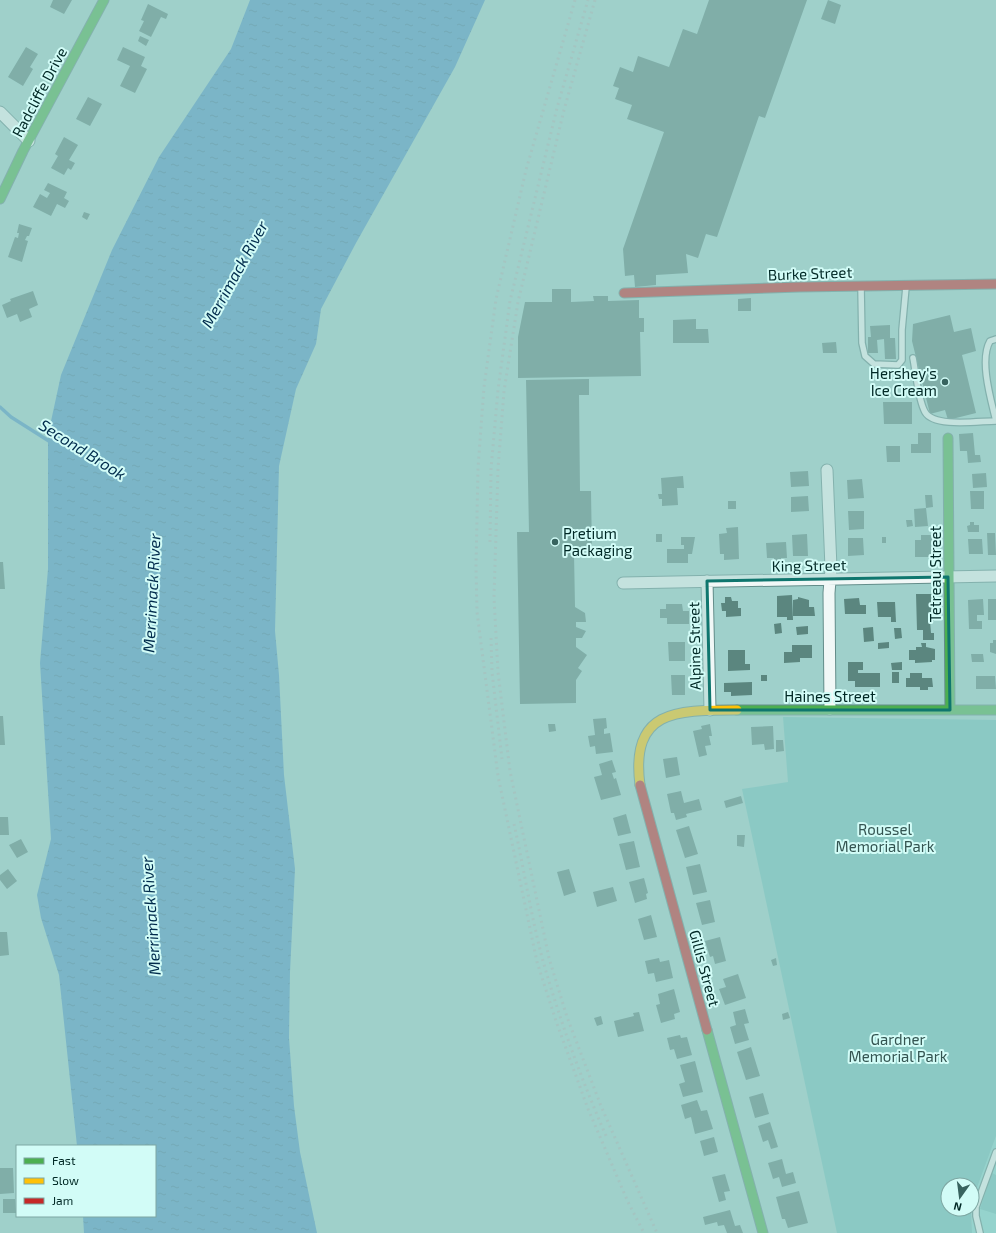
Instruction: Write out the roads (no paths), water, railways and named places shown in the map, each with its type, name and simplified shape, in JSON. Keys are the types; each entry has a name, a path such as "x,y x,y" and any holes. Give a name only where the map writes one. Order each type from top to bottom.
{"street":[{"name":"Radcliffe Drive","path":"0,199 28,141 104,0"},
{"path":"0,112 28,141"},
{"name":"Burke Street","path":"624,293 861,286 996,284"},
{"name":"Tetreau Street","path":"948,438 950,710"},
{"path":"828,470 830,709"},
{"name":"King Street","path":"623,583 996,576"},
{"name":"Alpine Street","path":"707,581 710,710"},
{"name":"Haines Street","path":"664,717 710,710 996,710"},
{"name":"Gillis Street","path":"664,717 645,735 639,747 637,760 640,786 764,1233"}],"lane":[{"path":"861,286 862,331 865,356 874,364 898,365 902,360 902,330 906,285"},
{"path":"913,358 923,408 931,418 944,422 996,421 986,367 988,345 990,341 996,340"},
{"path":"980,1233 976,1216 976,1207 996,1152"}],"water":[{"name":"Merrimack River","path":"250,0 485,0 455,67 356,243 321,309 316,344 296,389 279,466 275,631 279,675 284,775 295,869 290,972 289,1038 294,1106 300,1152 317,1233 84,1233 83,1217 156,1217 156,1145 77,1145 59,975 41,918 37,895 51,839 40,663 48,569 48,435 61,375 112,250 159,157 231,49"}],"waterway":[{"name":"Second Brook","path":"0,407 11,417 52,443"}],"railway":[{"path":"575,0 526,170 496,299 484,387 478,468 476,567 477,612 498,776 537,962 556,1021 588,1109 628,1202 644,1233"},
{"path":"490,542 491,469 498,390 510,301 557,108 588,0"},
{"path":"595,0 564,110 518,302 504,391 498,469 494,597 498,672 510,771 549,958 567,1017 601,1106 657,1233"},
{"path":"491,638 492,672 502,759"},
{"path":"514,824 543,961 572,1051 607,1138"}],"place":[{"name":"Hershey's Ice Cream","path":"945,382"},
{"name":"Pretium Packaging","path":"555,542"}],"park label":[{"name":"Roussel Memorial Park","path":"885,838"},
{"name":"Gardner Memorial Park","path":"898,1048"}]}
